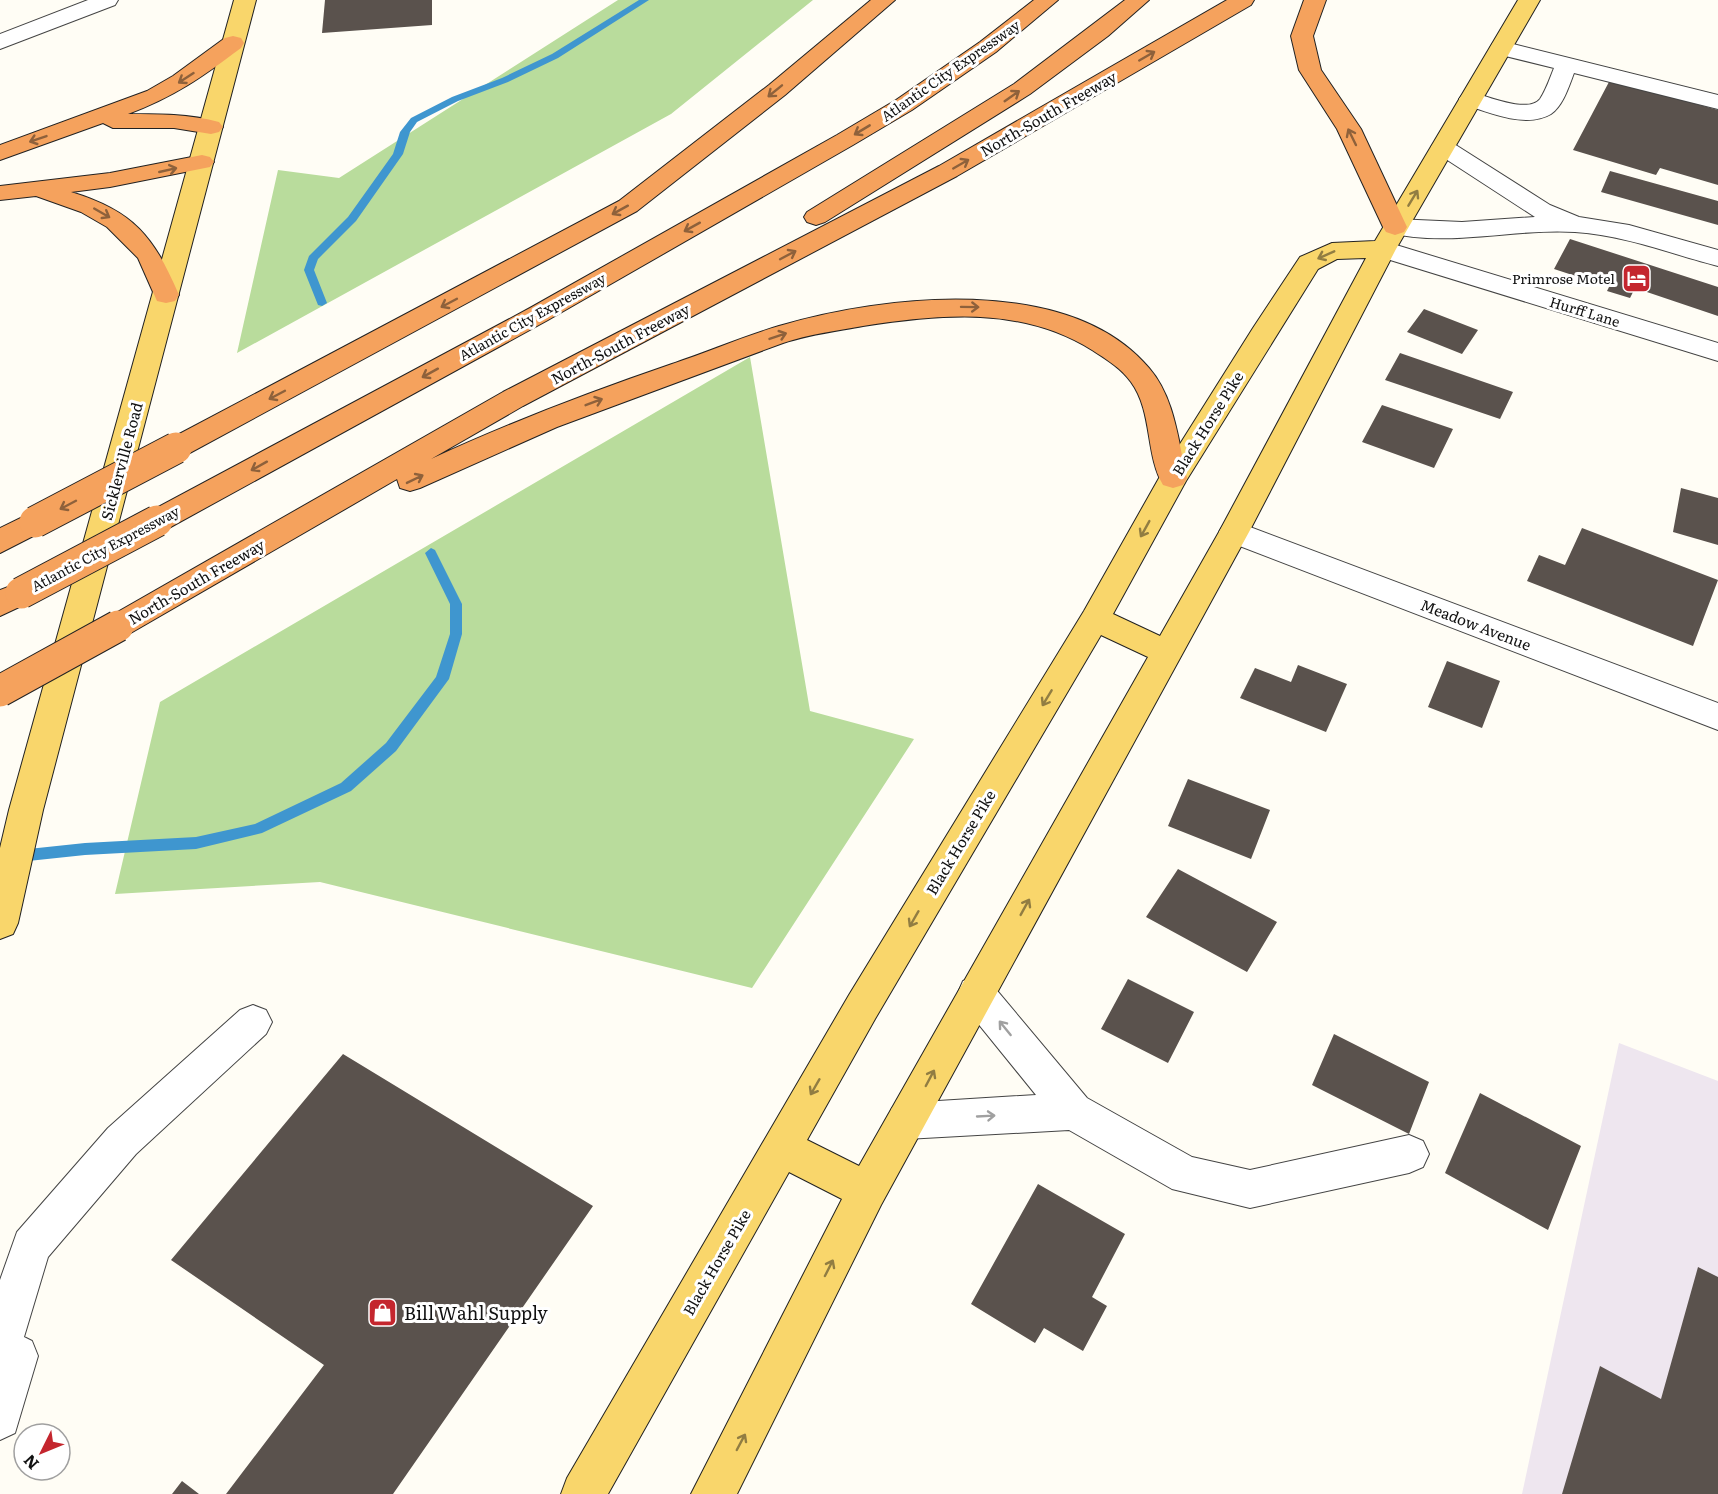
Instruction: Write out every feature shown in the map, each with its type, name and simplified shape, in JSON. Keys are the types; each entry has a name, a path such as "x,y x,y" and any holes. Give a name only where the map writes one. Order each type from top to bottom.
{"highway":[{"path":"806,66 862,0"},
{"path":"0,542 628,206 806,66 884,0"},
{"name":"Atlantic City Expressway","path":"11,598 528,319 845,140 904,105 988,47 1047,0"},
{"path":"513,399 935,146 1006,100 1077,49 1138,0"},
{"name":"North-South Freeway","path":"0,691 118,626 513,399 948,171 1243,0"},
{"path":"1315,0 1302,36 1310,70 1349,129 1389,238"},
{"path":"0,153 76,127 155,96 203,66 233,43"},
{"path":"76,127 141,120 174,121 211,127"},
{"path":"0,193 110,180 202,162"},
{"path":"27,189 86,204 124,226 148,254 166,295"},
{"path":"118,626 445,464 567,413 802,328 923,307 1008,308 1047,318 1084,333 1117,353 1142,378 1157,407 1173,478"},
{"path":"0,535 35,522"}],"main road":[{"name":"Sicklerville Road","path":"0,923 26,810 245,0"},
{"path":"713,1494 867,1191 1234,532 1389,238 1529,0"},
{"name":"Black Horse Pike","path":"583,1494 781,1147 940,875 1095,619 1173,478 1309,263 1332,251 1389,238"},
{"path":"1095,619 1166,652"},
{"path":"781,1147 867,1191"}],"street":[{"path":"0,42 107,0"},
{"path":"1501,48 1718,102"},
{"path":"1471,99 1524,114 1539,110 1548,106 1567,64"},
{"path":"1443,147 1541,210 1575,224"},
{"path":"1389,238 1426,232 1575,224 1617,231 1718,258"},
{"name":"Hurff Lane","path":"1389,238 1718,352"},
{"name":"Meadow Avenue","path":"1234,532 1718,717"},
{"path":"976,993 1073,1111 1185,1175 1250,1189 1409,1154"},
{"path":"0,1418 17,1356 0,1347 31,1246 122,1141 253,1022"},
{"path":"906,1121 1073,1111"}],"shaded area":[{"path":"1619,1043 1718,1081 1718,1494 1522,1494"}],"green space":[{"path":"618,0 813,0 671,114 237,353 278,170 339,178"},
{"path":"750,357 810,711 914,739 752,988 320,882 115,894 160,702"}],"building":[{"path":"325,0 432,0 432,25 322,33"},
{"path":"1610,80 1718,110 1718,185 1660,168 1656,175 1573,150"},
{"path":"1610,171 1718,201 1718,225 1601,192"},
{"name":"Primrose Motel","path":"1570,239 1718,287 1718,316 1635,288 1630,298 1607,291 1609,287 1554,269"},
{"path":"1424,309 1478,330 1462,354 1407,332"},
{"path":"1400,353 1513,392 1500,419 1385,380"},
{"path":"1382,405 1453,429 1434,468 1362,442"},
{"path":"1681,488 1718,498 1718,545 1673,532"},
{"path":"1582,528 1718,580 1693,646 1527,581 1539,555 1565,565"},
{"path":"1447,661 1500,681 1482,728 1428,707"},
{"path":"1298,665 1347,684 1326,732 1240,698 1255,668 1291,682"},
{"path":"1188,779 1270,810 1251,859 1168,826"},
{"path":"1178,869 1277,922 1247,972 1146,917"},
{"path":"1128,979 1194,1012 1168,1063 1101,1029"},
{"path":"1334,1034 1429,1082 1409,1134 1312,1085"},
{"name":"Bill Wahl Supply","path":"343,1054 593,1206 393,1494 226,1494 324,1365 171,1260"},
{"path":"1480,1093 1581,1146 1548,1230 1445,1173"},
{"path":"1038,1184 1125,1234 1092,1297 1107,1306 1083,1351 1044,1328 1035,1343 971,1304"},
{"path":"1698,1267 1718,1277 1718,1494 1562,1494 1600,1366 1661,1399"},
{"path":"182,1481 199,1494 172,1494"}],"waterway":[{"path":"322,303 309,270 313,258 352,219 398,154 405,132 414,120 455,99 505,80 555,56 645,0"},
{"path":"0,858 85,849 196,843 257,829 346,787 391,747 442,679 456,634 456,604 431,553"}],"place":[{"name":"Primrose Motel","path":"1636,278"},
{"name":"Bill Wahl Supply","path":"383,1312"}]}
